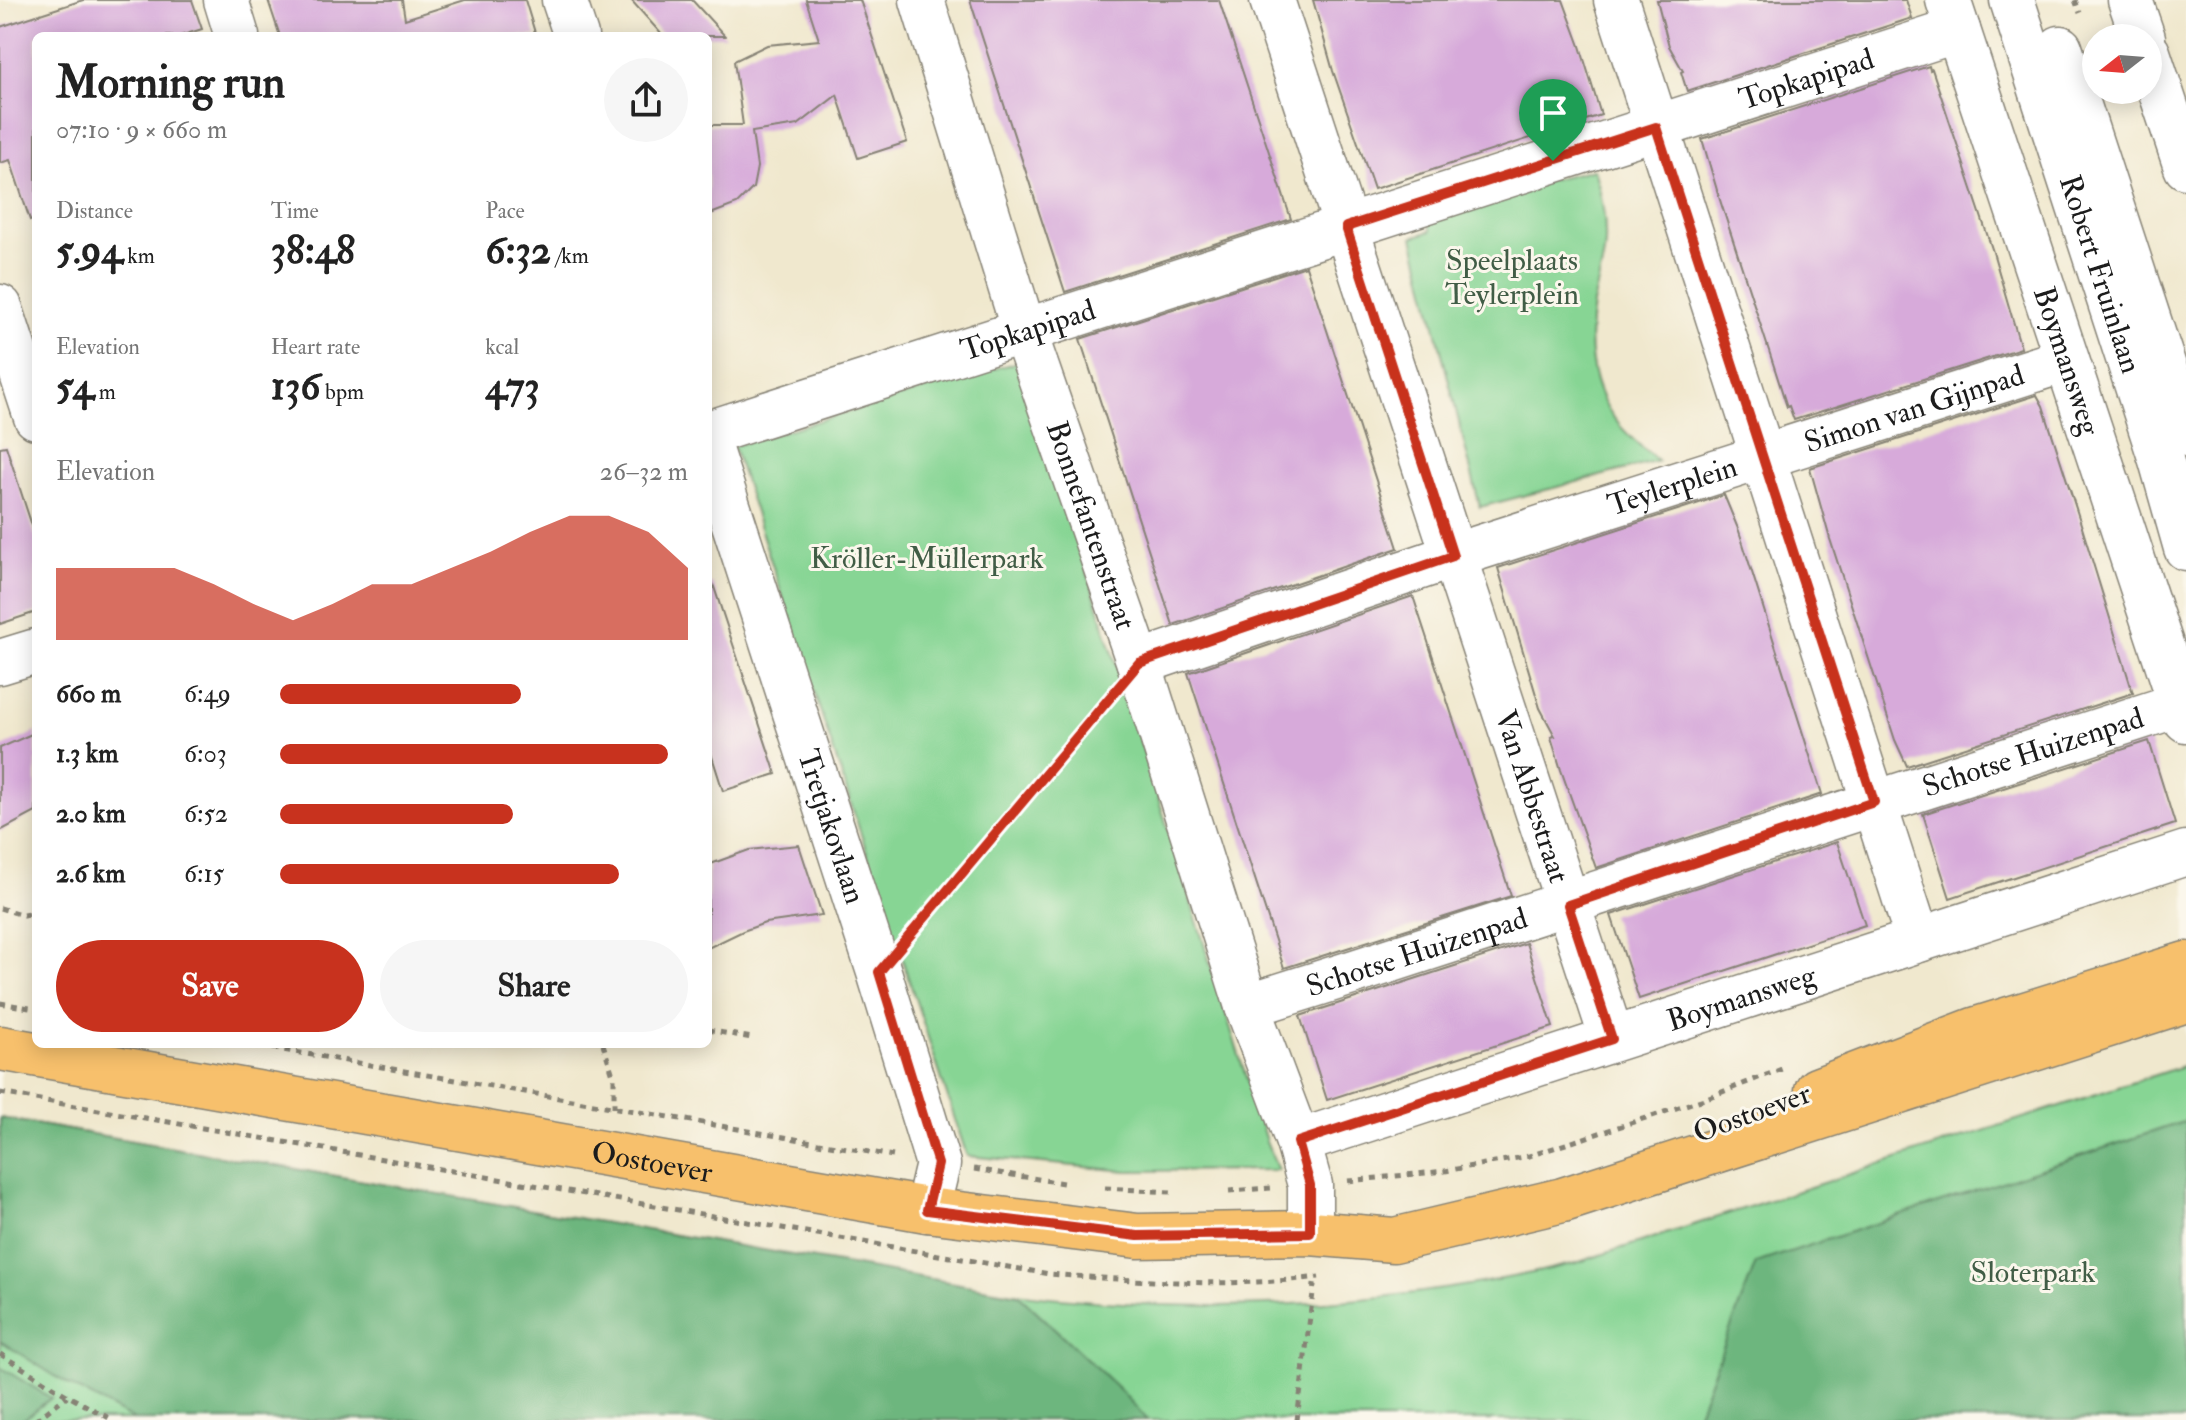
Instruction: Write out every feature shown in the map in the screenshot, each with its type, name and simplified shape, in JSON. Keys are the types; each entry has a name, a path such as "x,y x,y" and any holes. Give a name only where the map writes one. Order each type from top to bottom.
{"main road":[{"name":"Oostoever","path":"1310,1233 1393,1210 1466,1202 1558,1181 1748,1116 1974,1030 2186,964"},
{"name":"Oostoever","path":"0,1048 927,1210 1138,1236 1310,1233 1394,1240 1563,1200 2186,1000"}],"street":[{"path":"226,0 236,32"},
{"path":"564,0 575,32"},
{"name":"Bonnefantenstraat","path":"922,0 1024,331 1139,663 1247,1006 1298,1142 1310,1185 1310,1233"},
{"path":"1139,663 1453,556 1272,0"},
{"name":"Teylerplein","path":"1453,556 1763,457 1616,0"},
{"name":"Robert Fruinlaan","path":"2012,0 2161,460 2186,548"},
{"name":"Robert Fruinlaan","path":"2045,0 2186,434"},
{"path":"2130,0 2138,24"},
{"name":"Topkapipad","path":"1656,127 1953,15"},
{"name":"Boymansweg","path":"1953,15 2183,712"},
{"path":"2162,95 2186,167"},
{"path":"1346,227 1656,127"},
{"name":"Topkapipad","path":"712,432 1346,227"},
{"path":"0,307 32,405"},
{"name":"Simon van Gijnpad","path":"1763,457 2065,360"},
{"name":"Tretjakovlaan","path":"712,456 885,990 938,1164"},
{"path":"1763,457 1918,940"},
{"name":"Van Abbestraat","path":"1453,556 1612,1039"},
{"path":"0,662 32,652"},
{"name":"Schotse Huizenpad","path":"1247,1006 1568,905 1874,802 2183,712"},
{"name":"Boymansweg","path":"1298,1142 2186,853"},
{"path":"927,1210 938,1164"}],"path":[{"path":"885,990 1139,663"},
{"path":"0,908 23,915 32,914"},
{"path":"0,1003 32,1008"},
{"path":"712,1031 752,1038"},
{"path":"272,1048 938,1164 1068,1183"},
{"path":"604,1048 614,1078 614,1108"},
{"path":"1226,1191 1445,1171 1529,1156 1704,1099 1789,1066"},
{"path":"1097,1188 1183,1192"},
{"path":"1297,1420 1315,1277"},
{"path":"0,1354 113,1420"},
{"path":"36,1420 68,1396"}],"green space":[{"name":"Speelplaats Teylerplein","path":"1594,169 1605,234 1591,319 1595,378 1614,418 1658,461 1480,507 1413,237 1431,231 1424,210"},
{"name":"Kröller-Müllerpark","path":"1021,361 1266,1141 1278,1170 1127,1171 967,1156 733,446"},
{"name":"Sloterpark","path":"2186,1065 2186,1420 0,1420 0,1118 985,1289 1133,1304 1208,1306 1356,1300 1503,1279 1576,1263"},
{"path":"0,1118 1018,1294 1148,1420 134,1420 69,1385 0,1341"},
{"path":"2186,1121 2186,1420 1695,1420 1756,1263"},
{"path":"0,1367 51,1398 23,1420 0,1420"}],"building":[{"path":"83,0 192,0 202,29 193,32 32,32 30,220 10,160 0,163 0,27"},
{"path":"268,0 402,0 405,19 465,0 525,0 535,32 279,32"},
{"path":"631,0 692,0 725,36 712,36 712,32 659,32"},
{"path":"806,0 860,0 907,142 858,158 837,95 798,125 752,132 757,167 753,188 737,204 712,213 712,125 743,125 734,61 767,45 819,40"},
{"path":"970,0 1219,0 1291,219 1065,292"},
{"path":"1313,0 1563,0 1601,115 1374,189 1333,71"},
{"path":"1657,0 1906,0 1912,18 1687,91 1683,71 1669,46"},
{"path":"1929,66 1993,252 2021,348 1794,420 1787,407 1702,139"},
{"path":"1306,266 1398,548 1173,625 1080,339"},
{"path":"2037,395 2133,693 1907,766 1895,740 1810,468"},
{"path":"6,446 32,526 32,613 0,624 0,447"},
{"path":"1724,495 1739,531 1822,794 1596,868 1561,770 1551,737 1555,736 1540,708 1498,568"},
{"path":"712,584 776,774 723,791 712,757"},
{"path":"1413,596 1511,896 1284,968 1188,673"},
{"path":"32,734 32,814 0,831 0,748"},
{"path":"2149,741 2175,824 1950,898 1923,814"},
{"path":"1837,842 1865,925 1639,999 1611,915"},
{"path":"799,845 822,915 765,923 712,946 712,864 749,850"},
{"path":"1526,943 1553,1027 1327,1100 1300,1016"}],"route":[{"path":"1656,127 1874,802 1568,905 1612,1039 1298,1142 1310,1185 1310,1233 1138,1236 927,1210 938,1164 879,972 1139,663 1453,556 1346,227 1553,161 1656,127"}]}
